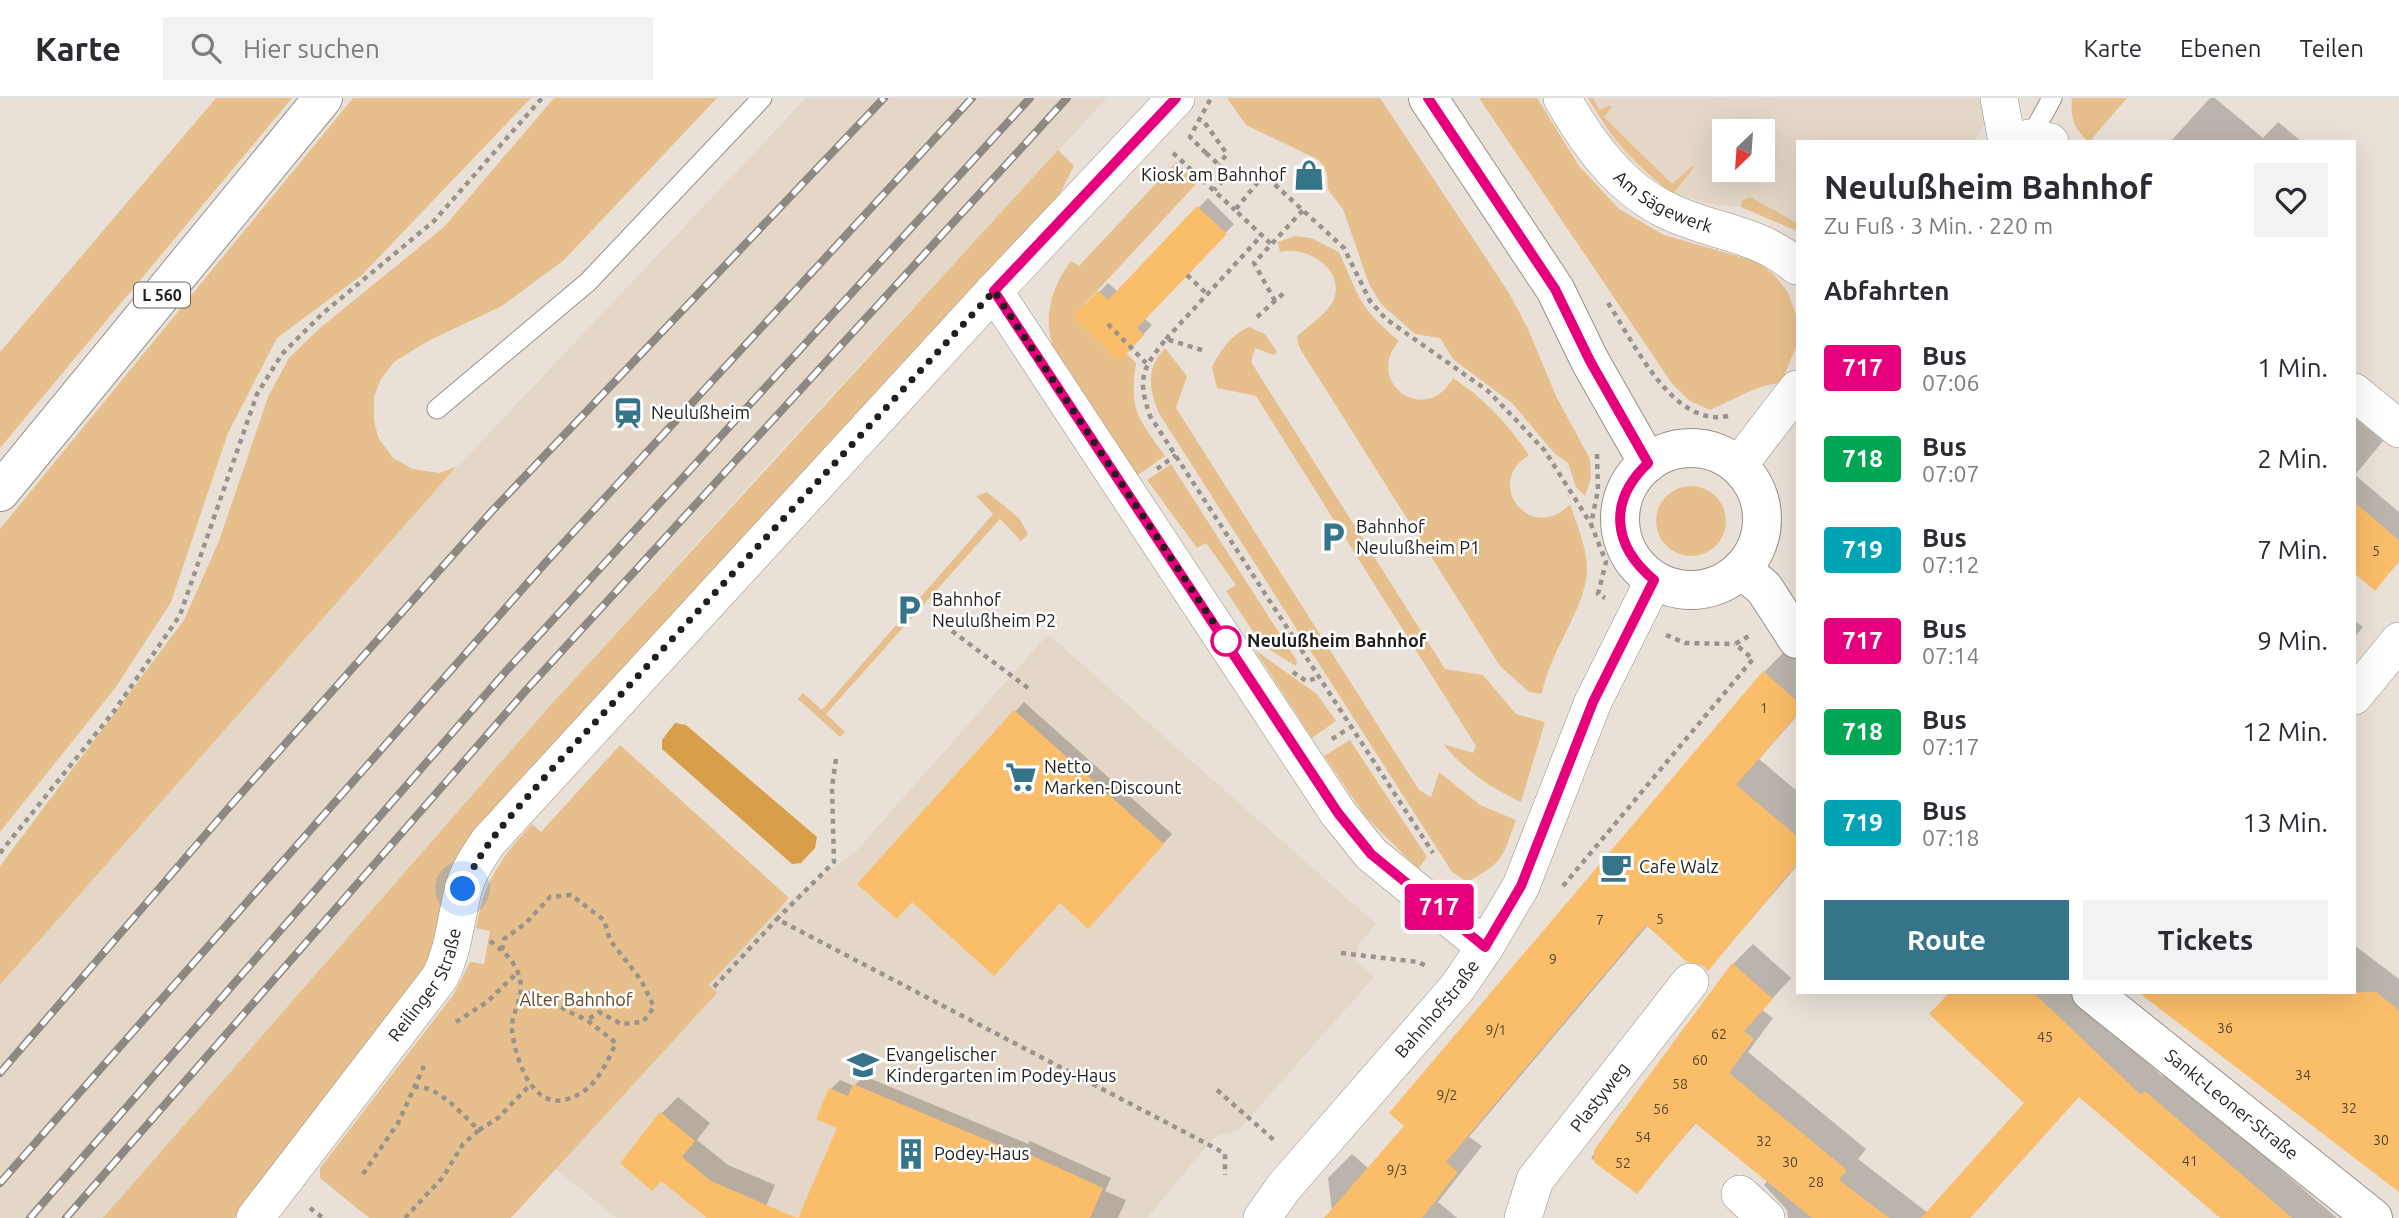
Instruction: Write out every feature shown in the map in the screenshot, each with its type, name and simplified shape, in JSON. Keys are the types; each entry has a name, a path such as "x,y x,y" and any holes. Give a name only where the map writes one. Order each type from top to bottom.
{"street":[{"name":"L 560","path":"0,492 323,98"},
{"name":"Reilinger Straße","path":"255,1218 440,977 452,954 463,889 473,865 488,842 994,291 1176,98"},
{"path":"1428,98 1555,289 1648,463"},
{"name":"Am Sägewerk","path":"1562,98 1587,141 1617,175 1643,197 1672,213 1745,236 1780,252 1796,265"},
{"path":"1999,98 2023,140"},
{"path":"994,291 1338,813 1371,854 1485,947"},
{"path":"1738,466 1796,390"},
{"path":"2356,394 2399,429"},
{"path":"1693,449 1717,453 1738,466 1750,481 1758,498 1762,517 1756,545 1741,569 1722,583 1699,590 1676,589 1654,580 1638,567 1627,551 1621,533 1620,513 1629,485 1648,463 1669,451 1693,449"},
{"path":"1741,569 1764,588 1790,627"},
{"name":"Bahnhofstraße","path":"1262,1218 1284,1187 1457,988 1485,947 1521,886 1593,702 1654,580"},
{"path":"2356,694 2399,641"},
{"name":"Plastyweg","path":"1523,1218 1535,1180 1690,982"},
{"name":"Sankt-Leoner-Straße","path":"2099,995 2372,1218"}],"lane":[{"path":"437,409 588,282 762,98"},
{"path":"2025,140 2053,98"}],"path":[{"path":"0,853 115,710 180,615 257,394 282,355 322,314 434,221 542,98"},
{"path":"1214,98 1197,111 1209,123 1227,154 1219,164"},
{"path":"1214,98 1189,137 1229,174 1214,190"},
{"path":"1178,158 1271,244"},
{"path":"1235,210 1258,182 1260,171 1344,248 1370,301 1386,319 1488,391 1518,422 1545,451 1591,524 1606,562 1598,594 1675,641 1735,644 1790,627"},
{"path":"1275,301 1254,263 1304,209"},
{"path":"1262,235 1146,363 1142,393 1150,416 1434,855"},
{"path":"1187,275 1207,294"},
{"path":"1257,317 1285,292"},
{"path":"1108,324 1146,363"},
{"path":"1166,339 1202,350"},
{"path":"1668,393 1686,409 1706,417 1727,417 1758,402 1773,417"},
{"path":"1591,524 1598,490 1597,454"},
{"path":"952,631 1032,691"},
{"path":"1559,892 1753,659 1735,644"},
{"path":"714,987 776,919 834,862 832,787 836,759"},
{"path":"502,950 504,939 526,923 550,897 571,895 604,920 610,940 641,980 654,1007 643,1022 621,1024 599,1012 587,1020"},
{"path":"776,919 1215,1148 1224,1154 1225,1175"},
{"path":"488,940 502,950 518,973 522,994 512,1028 521,1065 531,1084 544,1097 558,1101 574,1098 594,1084 615,1043 587,1020 541,993 522,994"},
{"path":"1341,953 1418,962 1457,988"},
{"path":"450,1030 518,973"},
{"path":"363,1174 398,1123 430,1056"},
{"path":"405,1218 443,1177 463,1144 498,1118 531,1084"},
{"path":"414,1087 426,1086 438,1093 479,1130"},
{"path":"1217,1090 1278,1143"}],"shaded area":[{"path":"806,98 1107,98 773,459 549,707 103,1218 0,1218 0,985 407,520"},
{"path":"1588,98 2000,98 1974,140 1796,140 1796,231 1741,207 1705,203 1673,194 1627,156 1612,138"},
{"path":"1048,634 1376,924 1357,947 1356,961 1374,977 1239,1130 1214,1137 1147,1218 617,1218 555,1169 717,993 709,986 777,910 857,850"},
{"path":"675,723 686,725 817,837 815,848 801,863 792,864 662,749 662,740"}],"green space":[{"path":"216,98 292,98 0,448 0,352"},
{"path":"353,98 531,98 362,275 277,338 228,433 171,602 116,687 0,832 0,529"},
{"path":"554,98 717,98 564,260 502,306 428,341 394,362 381,379 374,397 374,420 378,437 393,458 413,469 439,473 456,467 0,985 0,866 184,620 219,541 268,397 289,358 320,328 444,227"},
{"path":"1227,98 1380,98 1509,293 1528,329 1556,396 1590,459 1591,478 1585,496 1576,487 1568,463 1554,453 1512,403 1454,360 1440,338 1415,334 1381,304 1369,284 1343,209 1328,190 1327,173 1319,160 1246,125"},
{"path":"1479,98 1537,98 1579,166 1619,209 1664,235 1758,262 1774,275 1788,292 1796,315 1796,347 1781,383 1754,390 1710,410 1690,401 1673,385"},
{"path":"1588,98 1593,98 1599,110 1610,105 1612,107 1604,117 1672,184 1694,167 1673,194 1625,150"},
{"path":"2072,98 2127,98 2091,140 2087,140 2074,123"},
{"path":"1058,150 1074,166 1057,199 687,600 438,940 416,987 235,1218 103,1218 549,707"},
{"path":"1176,162 1197,183 1073,317 1119,361 1127,354 1136,363 1135,404 1142,423 1165,456 1135,477 1055,353 1049,329 1050,305 1058,283 1071,261 1079,266"},
{"path":"1750,197 1796,222 1796,231 1741,207 1742,201"},
{"path":"1295,236 1311,238 1339,252 1356,291 1368,310 1399,341 1390,357 1389,371 1393,384 1403,394 1415,399 1429,399 1442,392 1453,378 1495,412 1529,455 1516,467 1510,481 1511,494 1518,506 1528,514 1541,518 1555,515 1570,504 1585,551 1586,582 1552,662 1542,694 1529,692 1500,666 1299,347 1297,337 1328,308 1335,296 1336,285 1333,276 1320,260 1300,252 1280,252 1278,242"},
{"path":"1249,327 1265,334 1277,352 1274,355 1255,348 1251,362 1445,669 1483,675 1516,714 1545,722 1521,802 1479,778 1443,744 1473,753 1476,746 1256,396 1217,388 1212,367 1215,360 1232,338"},
{"path":"1165,348 1187,376 1176,408 1419,790 1431,797 1439,772 1480,805 1516,820 1500,858 1467,882 1452,872 1160,415 1153,397 1151,380 1154,364"},
{"path":"1171,464 1297,661 1296,666 1262,645 1226,591 1236,585 1206,543 1197,548 1147,480"},
{"path":"1691,486 1716,496 1726,521 1716,546 1691,556 1666,546 1656,521 1666,496"},
{"path":"987,492 1019,518 1028,534 1021,541 1000,519 826,714 845,732 840,737 798,699 803,693 822,710 993,514 976,496"},
{"path":"1255,650 1317,694 1336,721 1312,738"},
{"path":"1350,740 1427,857 1418,869 1366,817 1324,756"},
{"name":"Alter Bahnhof","path":"620,745 789,898 709,985 717,993 511,1218 369,1218 320,1178 320,1168 454,994 470,962 484,964 490,931 476,928 484,897 502,860 532,824 541,832"}],"building":[{"path":"1197,206 1227,234 1137,328 1144,335 1119,362 1073,317 1098,291 1108,300"},
{"path":"2356,504 2399,540 2399,561 2375,591 2356,575"},
{"path":"1763,671 1796,700 1796,716 1736,785 1796,835 1796,865 1708,971 1702,965 1687,962 1646,925 1446,1162 1458,1172 1422,1218 1324,1218 1404,1126 1389,1113"},
{"name":"Netto Marken-Discount","path":"1014,710 1164,844 1088,929 1060,903 994,976 912,902 897,919 857,884"},
{"path":"1732,963 1773,999 1744,1031 1754,1039 1729,1073 1847,1170 1839,1180 1889,1218 1812,1218 1695,1123 1637,1194 1594,1162 1594,1150"},
{"path":"2376,992 2399,1010 2399,1192 2141,994"},
{"path":"1948,994 2035,994 2141,1095 2145,1091 2292,1218 2220,1218 2079,1097 1970,1218 1921,1218 2024,1103 1929,1014"},
{"name":"Podey-Haus","path":"853,1084 1018,1153 1020,1150 1103,1188 1090,1218 798,1218 837,1128 816,1119 829,1088 848,1096"},
{"path":"660,1112 695,1141 682,1157 711,1181 797,1218 707,1218 661,1181 652,1191 620,1163"}],"railway":[{"path":"0,1073 231,805 492,511 884,98"},
{"path":"0,1183 547,561 972,98"},
{"path":"30,1218 507,670 1030,98"},
{"path":"66,1218 528,688 1067,98"}],"bus line":[{"name":"717","path":"1176,98 994,291 1338,813 1371,854 1485,947 1521,886 1593,702 1612,659 1654,580 1638,567 1627,551 1621,533 1620,513 1624,494 1634,476 1648,463 1590,361 1555,289 1428,98"}],"place":[{"name":"Kiosk am Bahnhof","path":"1309,175"},
{"name":"Neulußheim","path":"628,413"},
{"name":"Bahnhof Neulußheim P1","path":"1333,537"},
{"name":"Bahnhof Neulußheim P2","path":"909,610"},
{"name":"Neulußheim Bahnhof","path":"1226,641"},
{"name":"Netto Marken-Discount","path":"1021,777"},
{"name":"Cafe Walz","path":"1616,867"},
{"name":"Evangelischer Kindergarten im Podey-Haus","path":"863,1065"},
{"name":"Podey-Haus","path":"911,1154"}],"route":[{"path":"463,889 473,865 488,842 550,771 994,291 1231,649 1226,641"}]}
